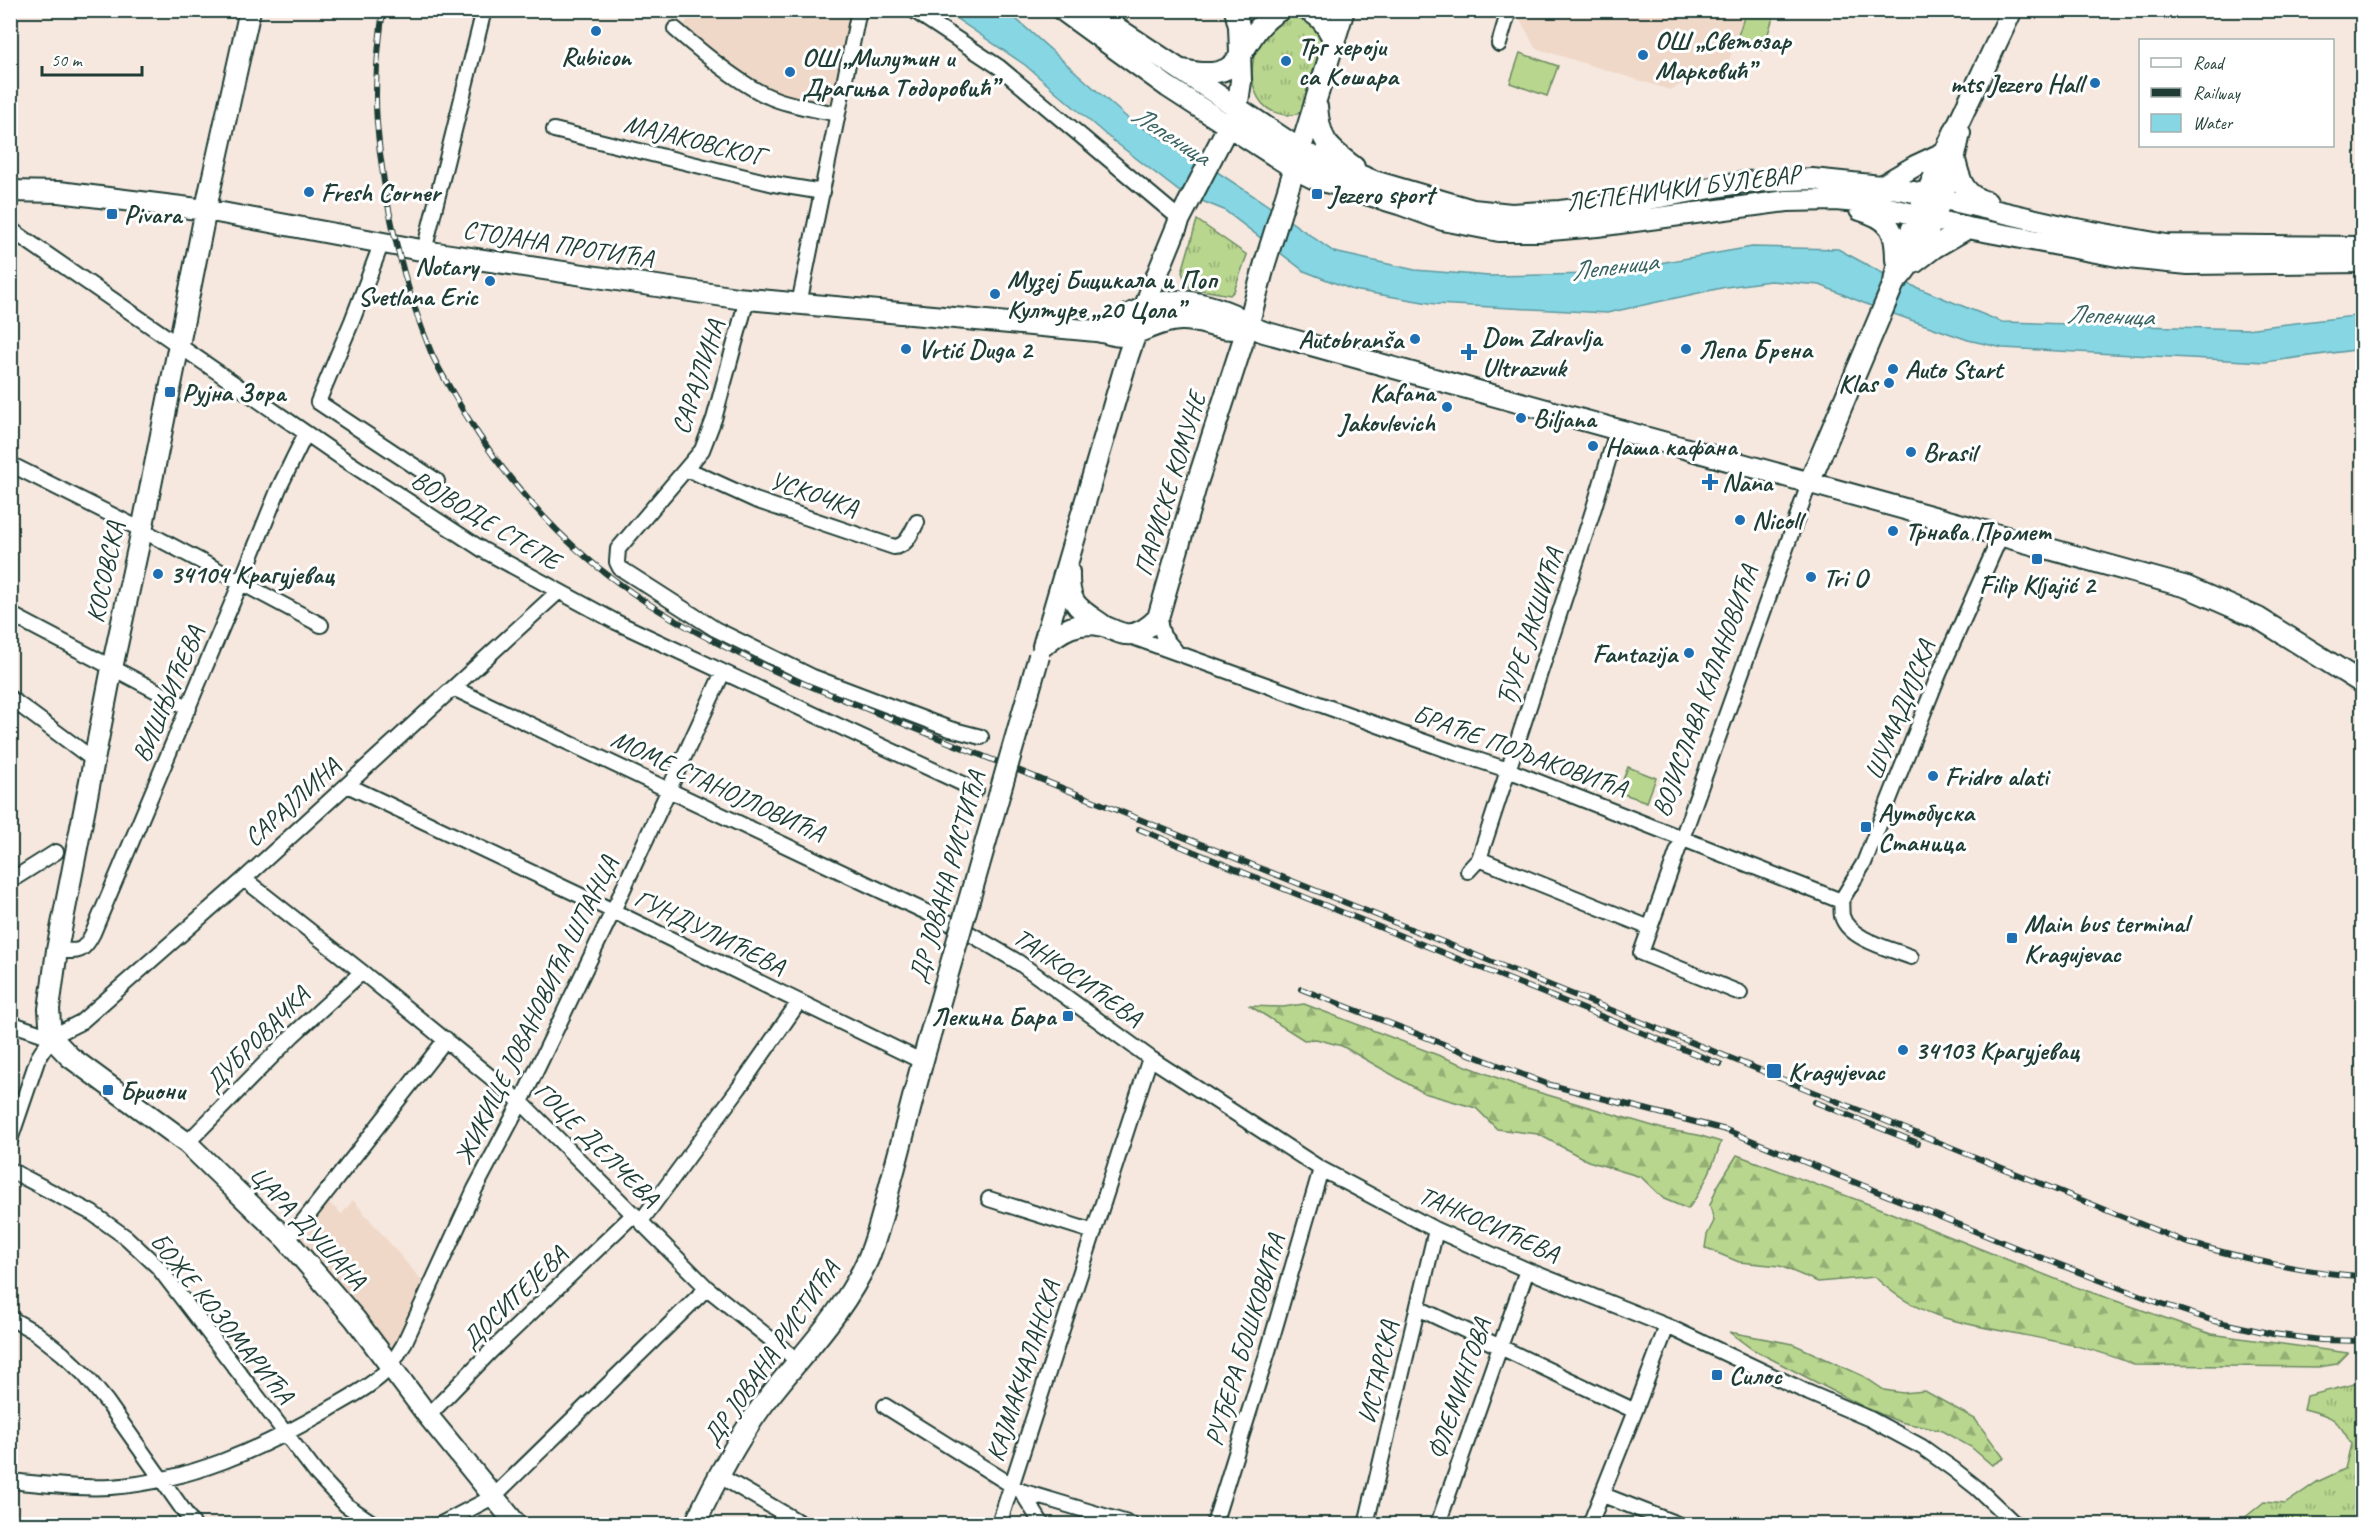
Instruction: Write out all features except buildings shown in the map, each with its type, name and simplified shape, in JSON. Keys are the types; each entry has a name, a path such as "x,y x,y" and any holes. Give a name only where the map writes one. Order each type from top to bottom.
{"main road":[{"name":"КОСОВСКА","path":"51,1037 48,1009 57,950 178,344 250,10"},
{"name":"ЛЕПЕНИЧКИ БУЛЕВАР","path":"1062,10 1168,87 1229,127 1298,159 1332,166 1463,207 1495,213 1511,214 1599,207 1715,186 1768,180 1812,179 1881,186 2019,217 2166,245 2362,247"},
{"name":"ЛЕПЕНИЧКИ БУЛЕВАР","path":"1090,10 1237,109 1298,159 1313,178 1443,220 1499,231 1539,231 1597,226 1776,202 1835,200 1869,203 1968,228 2104,255 2188,264 2362,262"},
{"name":"ДР ЈОВАНА РИСТИЋА","path":"695,1524 718,1475 762,1407 831,1321 868,1258 900,1149 921,1061 939,1005 1026,696 1070,558 1136,332 1183,215 1237,109 1240,57 1236,10"},
{"path":"1176,68 1199,74 1219,73 1230,69 1266,19 1280,10"},
{"path":"1307,10 1321,20 1335,44"},
{"name":"ПАРИСКЕ КОМУНЕ","path":"1158,618 1196,486 1248,326 1265,263 1344,10"},
{"name":"ВОЈИСЛАВА КАЛАНОВИЋА","path":"1810,481 1872,331 1925,218 1962,118 2012,10"},
{"path":"1316,101 1319,127 1326,144 1374,181"},
{"path":"1881,186 1915,166 1949,157 1961,184 1969,194 2002,207 2019,217"},
{"name":"СТОЈАНА ПРОТИЋА","path":"10,191 59,192 206,210 424,251 747,299 1101,332 1114,336 1127,335 1164,321 1189,320"},
{"path":"1835,200 1885,221 1894,232 1899,272 1968,228"},
{"path":"1160,268 1169,300 1189,320 1231,330 1248,326"},
{"path":"1101,332 1130,313 1145,307 1169,300 1194,303 1232,314 1248,326 2155,577 2213,597 2258,618 2362,683"},
{"path":"1070,558 1070,595 1083,611 1104,626"},
{"path":"1041,651 1066,628 1083,624 1104,626 1126,634 1142,630 1158,618"},
{"name":"ЦАРА ДУШАНА","path":"51,1037 70,1057 188,1143 286,1239 356,1319 428,1416 516,1524"}],"street":[{"path":"424,251 484,10"},
{"path":"799,304 859,10"},
{"path":"913,10 999,67 1183,215"},
{"path":"1499,44 1509,10"},
{"path":"675,29 715,62 761,93 785,102 837,114"},
{"name":"МАЈАКОВСКОГ","path":"554,130 774,184 823,192"},
{"name":"ВОЈВОДЕ СТЕПЕ","path":"11,231 441,524 558,592 976,790"},
{"path":"382,242 318,402 437,481"},
{"name":"САРАЈЛИНА","path":"747,299 707,439 687,469 618,549 617,562 628,574 715,629 813,677 950,729 981,737"},
{"name":"ЂУРЕ ЈАКШИЋА","path":"1468,871 1479,859 1618,428"},
{"name":"ВИШЊИЋЕВА","path":"57,950 77,951 87,945 189,708 274,498 306,433"},
{"path":"10,464 142,530 321,625"},
{"name":"УСКОЧКА","path":"687,469 755,500 894,547 906,542 917,522"},
{"name":"ВОЈИСЛАВА КАЛАНОВИЋА","path":"1740,993 1641,953 1810,481"},
{"name":"ШУМАДИЈСКА","path":"1841,901 1864,863 1940,674 2001,535"},
{"name":"САРАЈЛИНА","path":"51,1037 81,1022 244,879 558,592"},
{"path":"10,614 189,708"},
{"path":"1158,618 1166,642 1179,653"},
{"name":"БРАЋЕ ПОЉАКОВИЋА","path":"1126,634 1508,770 1841,901"},
{"name":"ЖИКИЦЕ ЈОВАНОВИЋА ШПАНЦА","path":"390,1367 403,1346 475,1189 521,1102 613,911 723,672"},
{"name":"МОМЕ СТАНОЈЛОВИЋА","path":"453,688 962,929"},
{"path":"10,698 94,760"},
{"name":"ГУНДУЛИЋЕВА","path":"347,785 921,1061"},
{"path":"10,881 56,852"},
{"path":"1479,859 1650,928"},
{"name":"ГОЦЕ ДЕЛЧЕВА","path":"244,879 446,1039 521,1102 707,1288 798,1361"},
{"path":"1841,901 1842,916 1848,927 1857,935 1911,957"},
{"name":"ТАНКОСИЋЕВА","path":"962,929 1018,962 1150,1058 1321,1169 1436,1230 1527,1270 1667,1326 1870,1419 1922,1447 1977,1488 2015,1524"},
{"name":"ДУБРОВАЧКА","path":"188,1143 293,1035 362,972"},
{"name":"ДОСИТЕЈЕВА","path":"428,1416 490,1352 638,1217 739,1088 799,1002"},
{"name":"ЦАРА ДУШАНА","path":"10,1023 51,1037"},
{"path":"10,1140 38,1058 51,1037"},
{"path":"286,1239 302,1223 446,1039"},
{"name":"КАЈМАКЧАЛАНСКА","path":"999,1524 1016,1488 1150,1058"},
{"name":"РУЂЕРА БОШКОВИЋА","path":"1214,1524 1269,1348 1321,1169"},
{"name":"БОЖЕ КОЗОМАРИЋА","path":"10,1170 92,1213 127,1238 158,1268 315,1473 346,1505 374,1524"},
{"path":"989,1199 1094,1232"},
{"name":"ИСТАРСКА","path":"1366,1524 1436,1230"},
{"name":"ФЛЕМИНГОВА","path":"1438,1524 1527,1270"},
{"path":"441,1524 493,1497 707,1288"},
{"path":"1418,1308 1635,1411"},
{"path":"10,1318 45,1339 85,1375 107,1402 193,1524"},
{"path":"1590,1524 1667,1326"},
{"path":"10,1481 79,1487 111,1487 160,1479 209,1467 284,1435 345,1400 390,1367"},
{"path":"885,1406 1016,1488 1131,1524"},
{"path":"718,1475 802,1524"},
{"path":"1016,1488 1042,1524"},
{"path":"1603,1495 1677,1524"}],"shaded area":[{"name":"ОШ „Милутин и Драгиња Тодоровић”","path":"695,11 849,11 852,23 833,109 775,95 718,59 682,27"},
{"name":"ОШ „Светозар Марковић”","path":"1516,11 1745,11 1729,61 1670,90 1535,48"},
{"path":"353,1200 423,1282 402,1331 390,1350 296,1238 327,1201 342,1214"}],"green space":[{"path":"1746,11 1775,11 1763,50 1736,42"},
{"name":"Трг хероји са Кошара","path":"1295,12 1311,19 1323,39 1310,95 1299,113 1286,115 1269,109 1258,98 1253,82 1253,64 1257,46 1266,30 1279,18"},
{"path":"1520,53 1558,66 1547,96 1510,83"},
{"path":"1197,220 1247,255 1234,291 1230,295 1190,288 1186,283 1182,272"},
{"path":"1628,767 1656,778 1647,802 1618,792"},
{"path":"1304,1004 1524,1088 1663,1129 1698,1135 1721,1142 1715,1160 1708,1177 1688,1209 1664,1199 1641,1177 1588,1161 1538,1134 1497,1129 1476,1108 1424,1093 1342,1046 1316,1039 1304,1040 1250,1006 1283,1007"},
{"path":"1737,1155 1871,1205 2073,1286 2211,1334 2348,1353 2337,1364 2318,1367 2134,1365 2075,1346 1975,1326 1940,1316 1906,1301 1875,1277 1818,1282 1780,1266 1739,1262 1705,1248 1707,1235 1714,1221 1710,1205 1717,1187"},
{"path":"1729,1332 1793,1344 1863,1376 1884,1390 1903,1393 1925,1391 1975,1419 2004,1458 1992,1465 1971,1447 1942,1431 1900,1422 1864,1407 1752,1349"},
{"path":"2362,1382 2362,1524 2237,1524 2264,1502 2285,1504 2317,1482 2345,1469 2351,1444 2338,1423 2328,1416 2304,1409 2307,1396"}],"water":[{"path":"945,11 1007,11 1132,122 1193,156 1334,252 1415,270 1489,276 1596,274 1752,247 1838,249 1886,275 2002,322 2246,329 2362,315 2362,349 2265,362 2003,348 1968,340 1871,306 1820,285 1770,281 1726,287 1607,313 1435,304 1353,290 1304,271 1224,210 1180,192 1106,135 1025,65"}],"railway":[{"path":"383,10 376,95 384,181 395,239 411,297 433,356 479,435 529,501 588,559 611,578 661,612 741,655 795,680 2185,1242 2295,1268 2362,1276"},
{"path":"1139,829 1720,1064"},
{"path":"1301,989 1547,1084 1726,1130 2029,1253 2157,1302 2214,1321 2273,1334 2321,1340 2362,1341"},
{"path":"1815,1102 1918,1143"}],"place":[{"name":"Rubicon","path":"596,31"},
{"name":"ОШ „Светозар Марковић”","path":"1643,55"},
{"name":"Трг хероји са Кошара","path":"1286,61"},
{"name":"ОШ „Милутин и Драгиња Тодоровић”","path":"790,72"},
{"name":"mts Jezero Hall","path":"2095,83"},
{"name":"Fresh Corner","path":"309,192"},
{"name":"Jezero sport","path":"1317,194"},
{"name":"Pivara","path":"112,214"},
{"name":"Notary Svetlana Eric","path":"490,281"},
{"name":"Музеј Бицикала и Поп Културе „20 Цола”","path":"995,294"},
{"name":"Autobranša","path":"1415,339"},
{"name":"Vrtić Duga 2","path":"906,349"},
{"name":"Лепа Брена","path":"1686,349"},
{"name":"Dom Zdravlja Ultrazvuk","path":"1469,352"},
{"name":"Auto Start","path":"1893,369"},
{"name":"Klas","path":"1889,383"},
{"name":"Рујна Зора","path":"170,392"},
{"name":"Kafana Jakovlevich","path":"1447,407"},
{"name":"Biljana","path":"1521,418"},
{"name":"Наша кафана","path":"1593,446"},
{"name":"Brasil","path":"1911,452"},
{"name":"Nana","path":"1710,482"},
{"name":"Nicoll","path":"1740,520"},
{"name":"Трнава Промет","path":"1893,531"},
{"name":"Filip Kljajić 2","path":"2037,559"},
{"name":"34104 Крагујевац","path":"158,574"},
{"name":"Tri O","path":"1811,577"},
{"name":"Fantazija","path":"1689,653"},
{"name":"Fridro alati","path":"1933,776"},
{"name":"Аутобуска Станица","path":"1866,827"},
{"name":"Main bus terminal Kragujevac","path":"2012,938"},
{"name":"Лекина Бара","path":"1068,1016"},
{"name":"34103 Крагујевац","path":"1903,1050"},
{"name":"Kragujevac","path":"1774,1071"},
{"name":"Бриони","path":"108,1090"},
{"name":"Силос","path":"1717,1375"}],"water label":[{"name":"Лепеница","path":"1171,135"},
{"name":"Лепеница","path":"1614,266"},
{"name":"Лепеница","path":"2110,315"}]}
